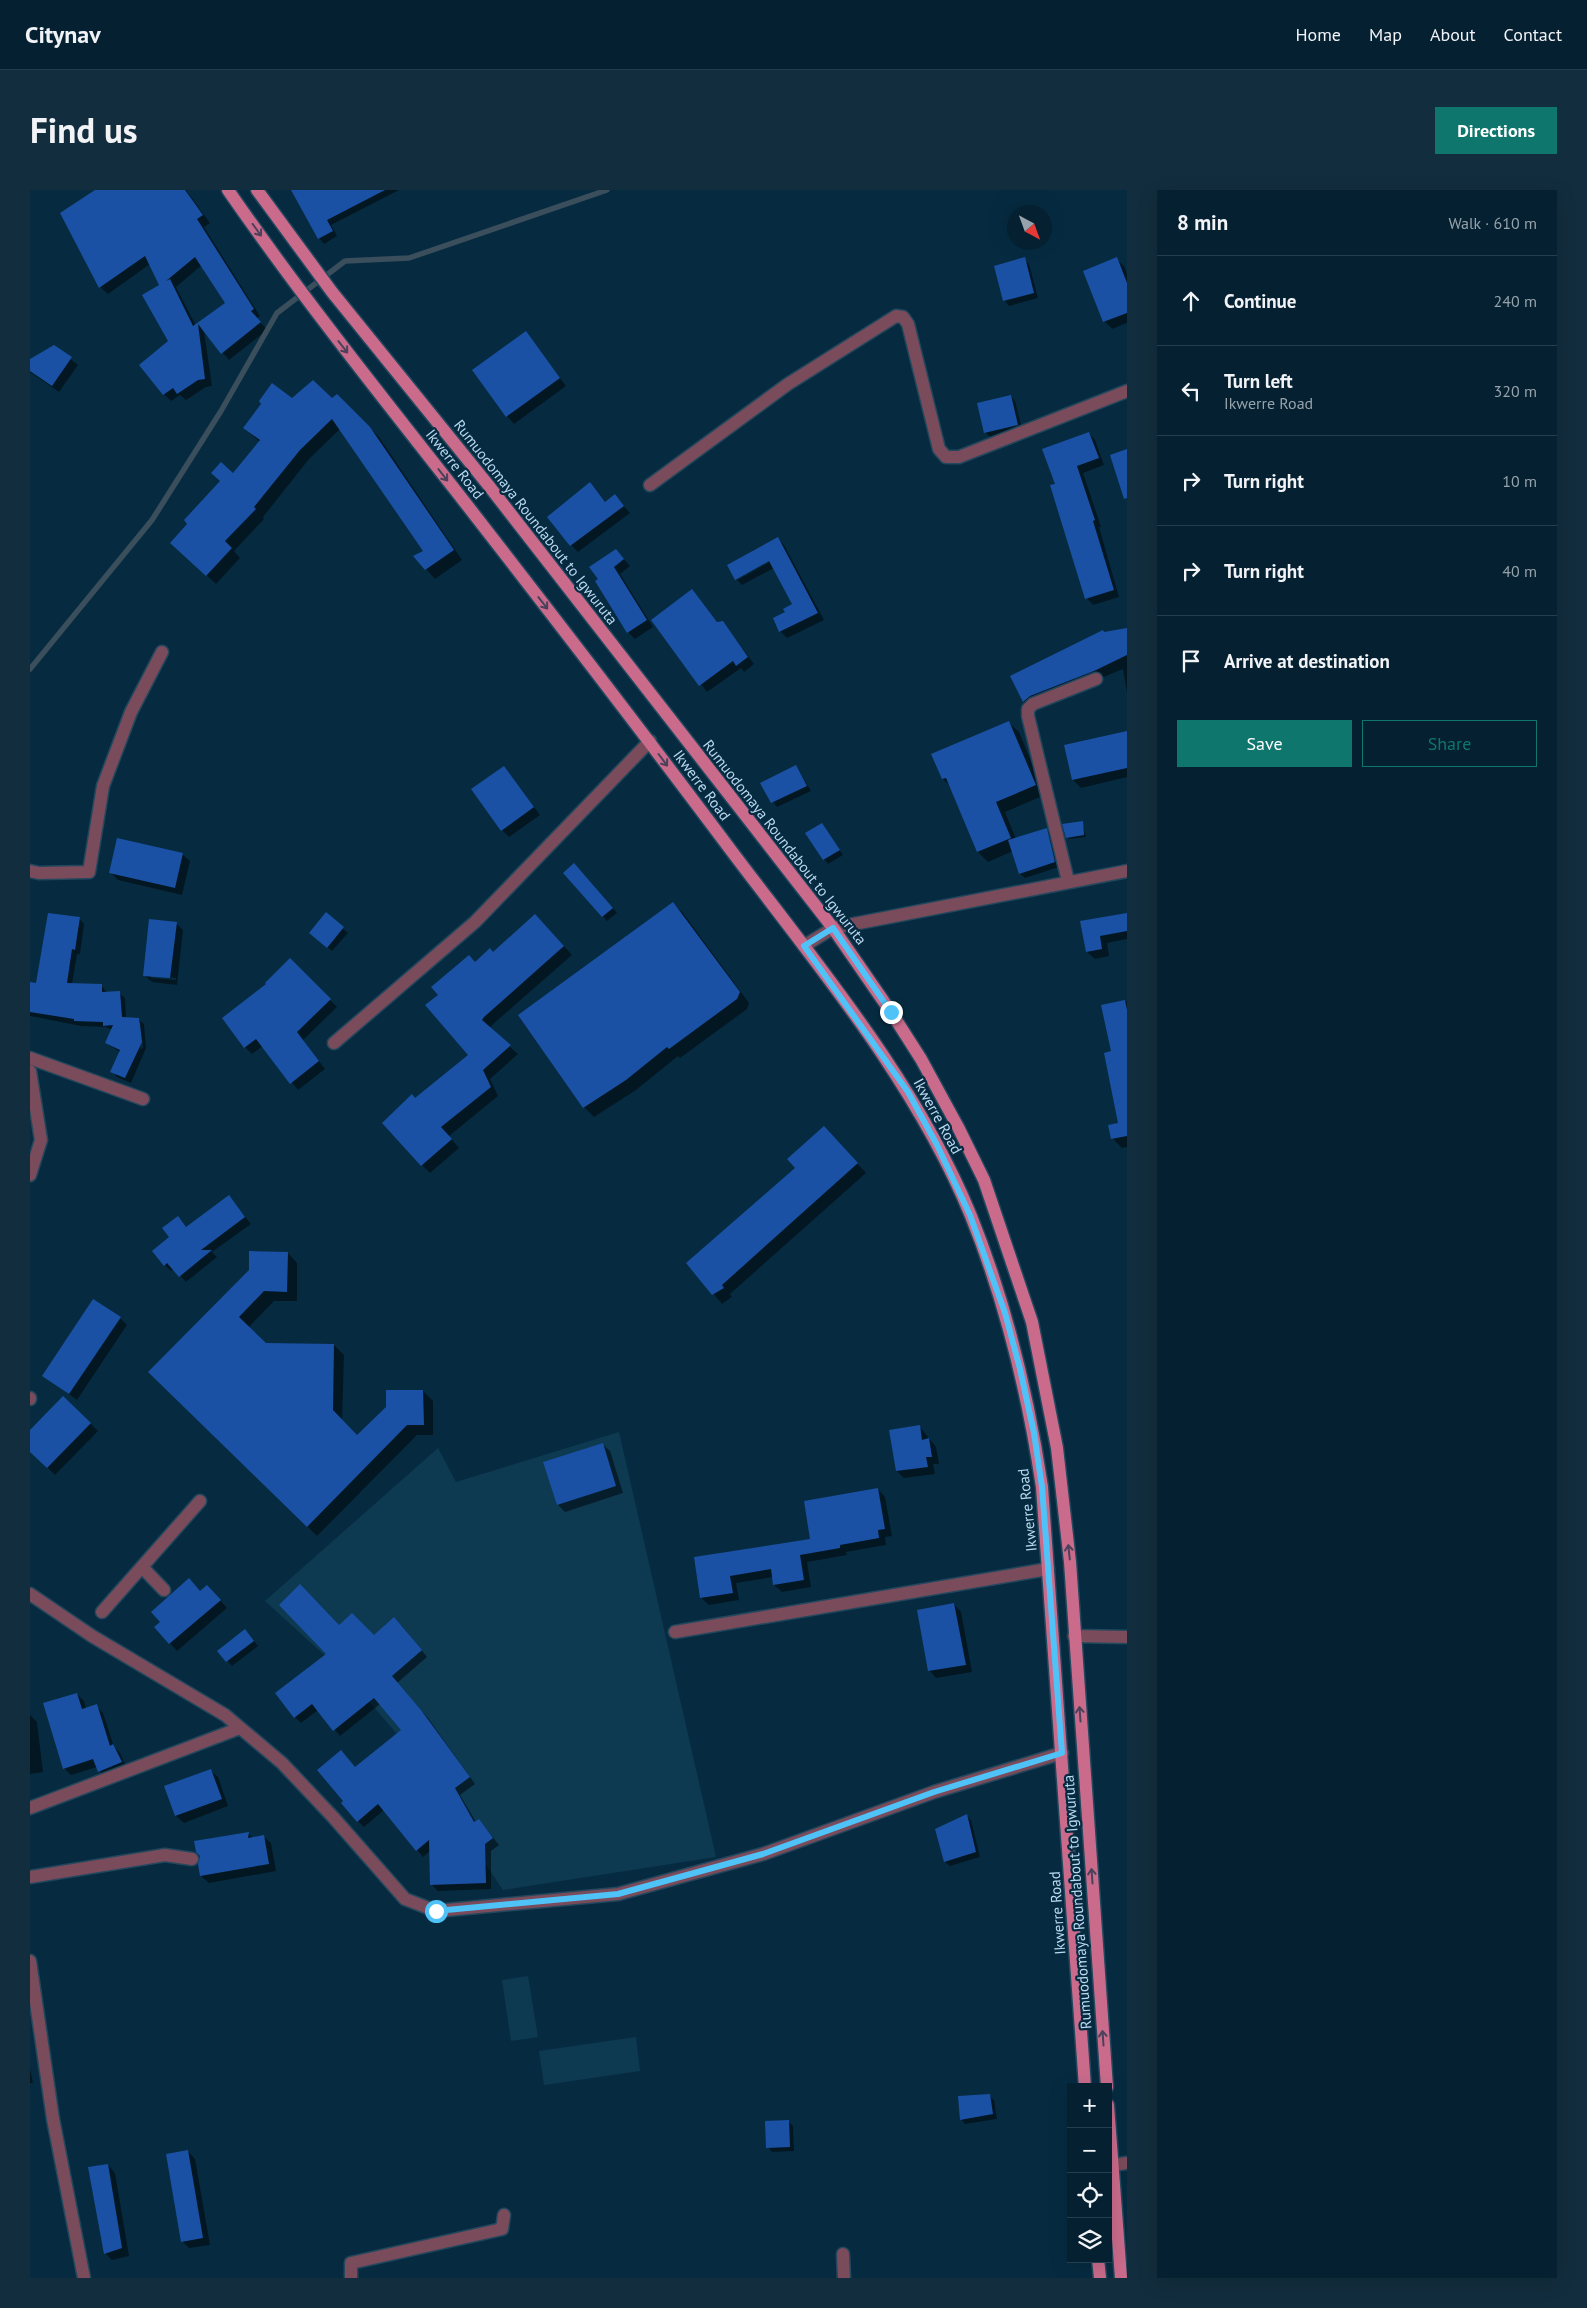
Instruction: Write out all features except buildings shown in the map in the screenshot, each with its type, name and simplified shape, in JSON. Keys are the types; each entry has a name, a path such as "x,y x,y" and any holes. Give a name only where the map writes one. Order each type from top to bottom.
{"main road":[{"name":"Ikwerre Road","path":"228,190 313,309 650,741 804,946 908,1092 937,1145 970,1215 1005,1313 1020,1369 1034,1433 1042,1487 1086,2083"},
{"name":"Rumuodomaya Roundabout to Igwuruta","path":"257,190 332,292 489,486 833,928 921,1059 984,1180 1032,1322 1057,1448 1070,1562 1107,2083"},
{"path":"1110,2128 1121,2278"},
{"path":"1098,2263 1100,2278"}],"street":[{"path":"650,486 788,384 896,316 903,317 908,324 939,449 946,457 959,457 1127,391"},
{"path":"30,871 39,873 89,872 103,786 131,712 162,652"},
{"path":"1068,882 1028,716 1028,709 1033,704 1096,678"},
{"path":"334,1043 475,922 650,741"},
{"path":"804,946 833,928 1127,871"},
{"path":"30,1058 143,1099"},
{"path":"30,1071 41,1140 30,1175"},
{"path":"102,1612 200,1501"},
{"path":"142,1567 164,1590"},
{"path":"675,1632 1048,1569"},
{"path":"30,1594 92,1636 225,1715 282,1763 334,1817 405,1899 436,1911 618,1894 763,1854 934,1792 1062,1753"},
{"path":"1074,1636 1127,1637"},
{"path":"30,1808 240,1728"},
{"path":"30,1877 165,1855 192,1859"},
{"path":"30,1961 53,2119 84,2278"},
{"path":"1113,2165 1127,2163"},
{"path":"351,2278 351,2263 502,2229 504,2216"},
{"path":"843,2254 844,2278"}],"shaded area":[{"path":"619,1432 716,1857 503,1890 398,1735 344,1673 265,1601 438,1448 456,1482"},
{"path":"528,1976 538,2037 511,2041 502,1980"},
{"path":"636,2037 640,2071 544,2085 539,2051"}],"waterway":[{"path":"30,669 152,520 221,411 277,313 345,261 409,258 607,190"}],"route":[{"path":"436,1911 618,1894 763,1854 934,1792 1062,1753 1042,1487 1034,1433 1005,1313 970,1215 937,1145 908,1092 804,946 833,928 891,1012"}]}
